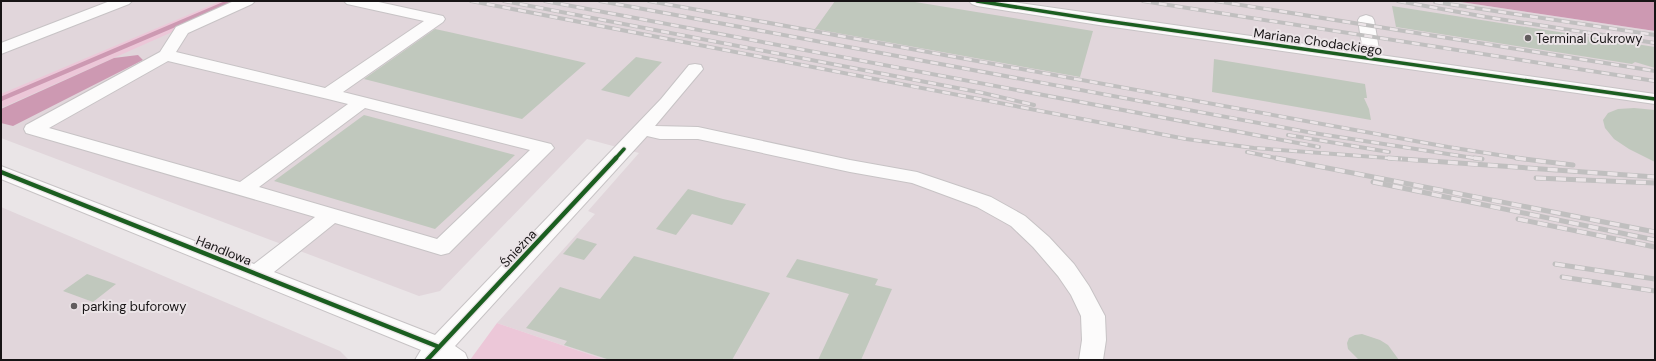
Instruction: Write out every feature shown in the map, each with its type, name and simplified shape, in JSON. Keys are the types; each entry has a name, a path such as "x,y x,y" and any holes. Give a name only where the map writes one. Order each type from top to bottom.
{"street":[{"path":"1,49 124,1"},
{"path":"166,55 544,148 441,248 34,129 166,55 182,30 247,1"},
{"path":"328,94 437,19 352,1"},
{"name":"Mariana Chodackiego","path":"978,1 1099,20 1655,100"},
{"path":"1366,20 1372,59"},
{"name":"Śnieżna","path":"440,356 695,70"},
{"path":"243,189 362,102"},
{"path":"642,129 660,133 698,133 836,164 918,178 984,202 1018,221 1041,242 1066,270 1081,292 1093,316 1094,340 1091,360"},
{"name":"Handlowa","path":"1,172 257,274 440,356"},
{"path":"257,274 332,215"}],"shaded area":[{"path":"1,1 1454,1 1655,31 1655,360 606,360 497,323 595,214 588,211 639,153 587,139 440,291 419,296 1,138"},
{"path":"221,1 242,1 1,108 1,94"},
{"path":"1454,1 1655,1 1655,31"},
{"path":"138,55 143,60 13,126 1,123 1,109 114,58"},
{"path":"1,207 340,351 349,360 1,360"},
{"path":"497,323 606,360 470,360"}],"building":[{"path":"835,1 909,1 1093,31 1080,77 815,29"},
{"name":"Terminal Cukrowy","path":"1392,6 1655,47 1655,68 1635,62 1632,64 1396,27"},
{"path":"435,29 586,63 522,119 364,79"},
{"path":"636,57 662,62 629,97 601,90"},
{"path":"1214,59 1365,84 1367,98 1364,98 1369,109 1371,120 1212,92"},
{"path":"1634,108 1655,110 1655,162 1629,149 1614,139 1605,128 1603,120 1608,113 1618,109"},
{"path":"364,115 515,155 435,229 274,181"},
{"path":"688,189 746,204 732,225 692,214 676,235 656,229"},
{"path":"577,238 597,244 584,260 563,254"},
{"path":"634,256 770,293 732,360 610,360 564,345 567,341 526,328 560,287 600,299"},
{"path":"797,259 878,279 875,285 892,289 861,360 818,360 849,294 786,277"},
{"path":"87,274 116,284 93,302 63,291"},
{"path":"1362,334 1380,340 1388,345 1399,360 1359,360 1348,349 1347,343 1349,338"}],"waterway":[{"path":"1,99 231,1"}],"railway":[{"path":"471,1 1186,139 1254,148 1401,159"},
{"path":"504,1 983,93 1034,105"},
{"path":"545,1 1319,147"},
{"path":"600,1 1313,133 1480,159"},
{"path":"649,1 1448,147 1524,159"},
{"path":"1143,1 1655,81"},
{"path":"1216,1 1655,71"},
{"path":"1398,1 1486,17 1655,43"},
{"path":"1435,2 1655,35"},
{"path":"1288,135 1389,152"},
{"path":"1247,152 1279,159"},
{"path":"1388,158 1401,159"},
{"path":"1474,158 1482,159"},
{"path":"1516,158 1524,159"},
{"path":"1279,159 1655,232"},
{"path":"1401,159 1655,177"},
{"path":"1524,159 1573,165"},
{"path":"1536,178 1655,183"},
{"path":"1373,182 1655,240"},
{"path":"1518,219 1655,247"},
{"path":"1555,264 1655,279"},
{"path":"1562,277 1655,291"}],"cycle path":[{"path":"977,1 1099,20 1655,99"},
{"path":"427,360 624,149"},
{"path":"1,172 439,347"}],"place":[{"name":"Terminal Cukrowy","path":"1528,38"},
{"name":"parking buforowy","path":"74,306"}]}
